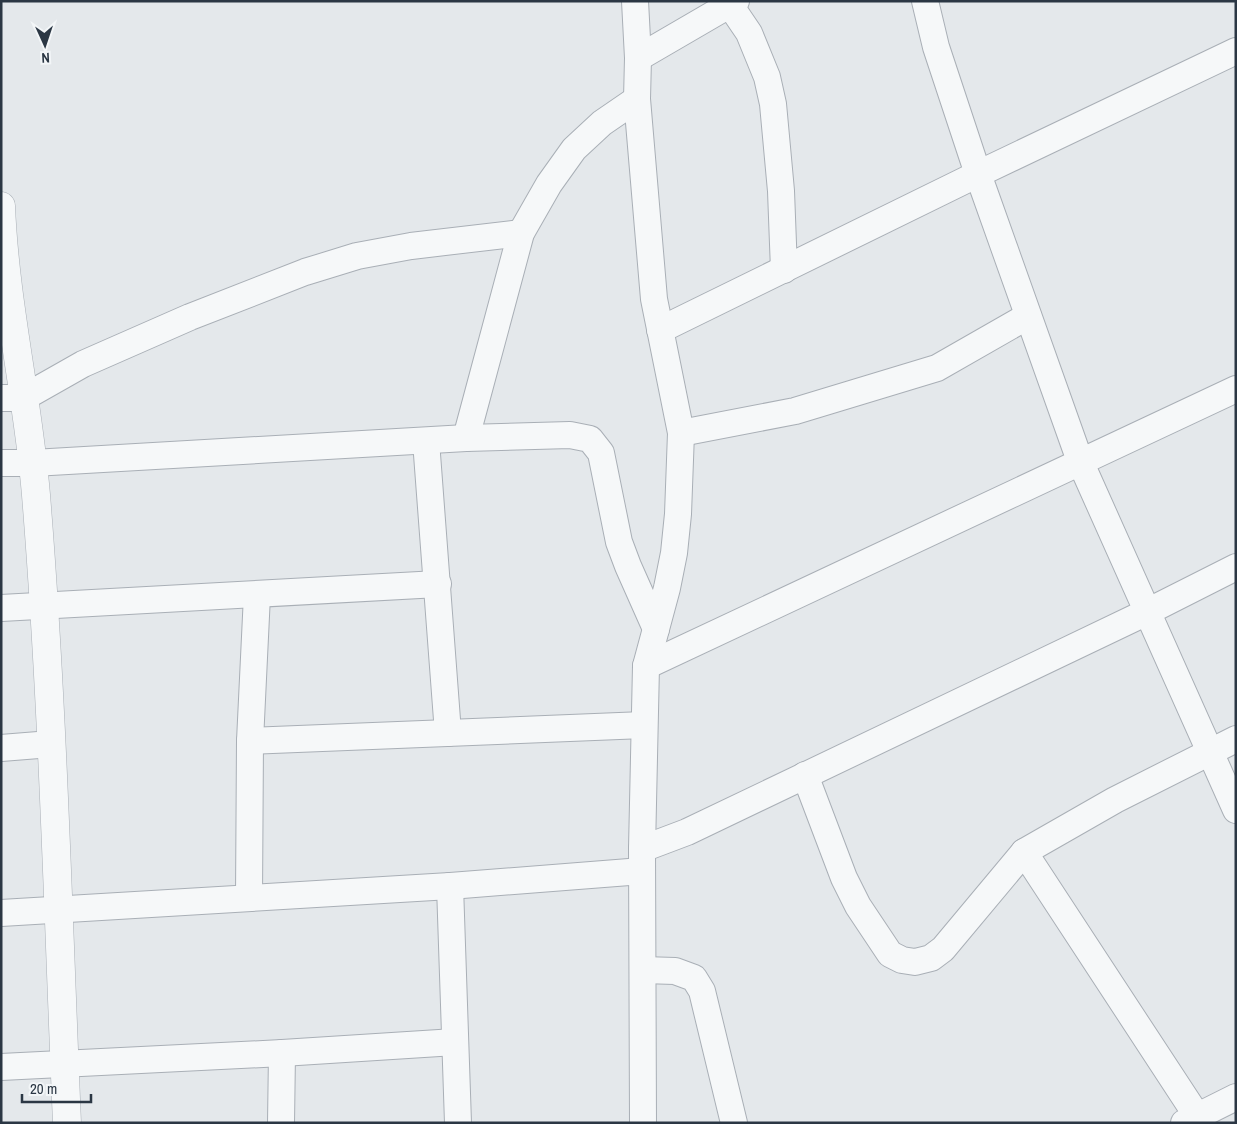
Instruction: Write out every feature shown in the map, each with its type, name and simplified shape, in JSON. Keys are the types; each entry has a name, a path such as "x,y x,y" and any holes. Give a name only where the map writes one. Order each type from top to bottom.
{"street":[{"path":"635,1 638,99 654,299 681,433 678,514 674,553 667,588 646,666 642,860 643,1123"},
{"path":"928,2 936,46 978,174 1080,461 1236,810"},
{"path":"638,58 733,3 749,33 767,77 773,104 781,191 784,270"},
{"path":"660,330 978,174 1236,51"},
{"path":"466,438 521,233 549,184 574,149 602,123 638,99"},
{"path":"1,206 12,398 33,463 45,606 67,1123"},
{"path":"12,398 83,364 190,317 305,272 357,256 411,246 521,233"},
{"path":"681,433 795,411 937,368 1028,316"},
{"path":"646,666 1236,389"},
{"path":"1,463 33,463 466,438 570,435 590,439 601,453 619,542 656,629"},
{"path":"426,440 448,733"},
{"path":"1,913 450,886 642,860 687,832 1147,612 1236,566"},
{"path":"1,608 438,584"},
{"path":"249,898 250,741 257,595"},
{"path":"250,741 644,725"},
{"path":"805,775 844,878 858,906 890,954 902,960 915,962 931,958 943,949 1024,852 1115,800 1236,739"},
{"path":"1,748 51,744"},
{"path":"1024,852 1190,1119 1236,1096"},
{"path":"450,886 458,1123"},
{"path":"642,970 675,971 694,978 698,984 702,991 734,1123"},
{"path":"1,1067 455,1042"},
{"path":"281,1123 282,1053"}]}
